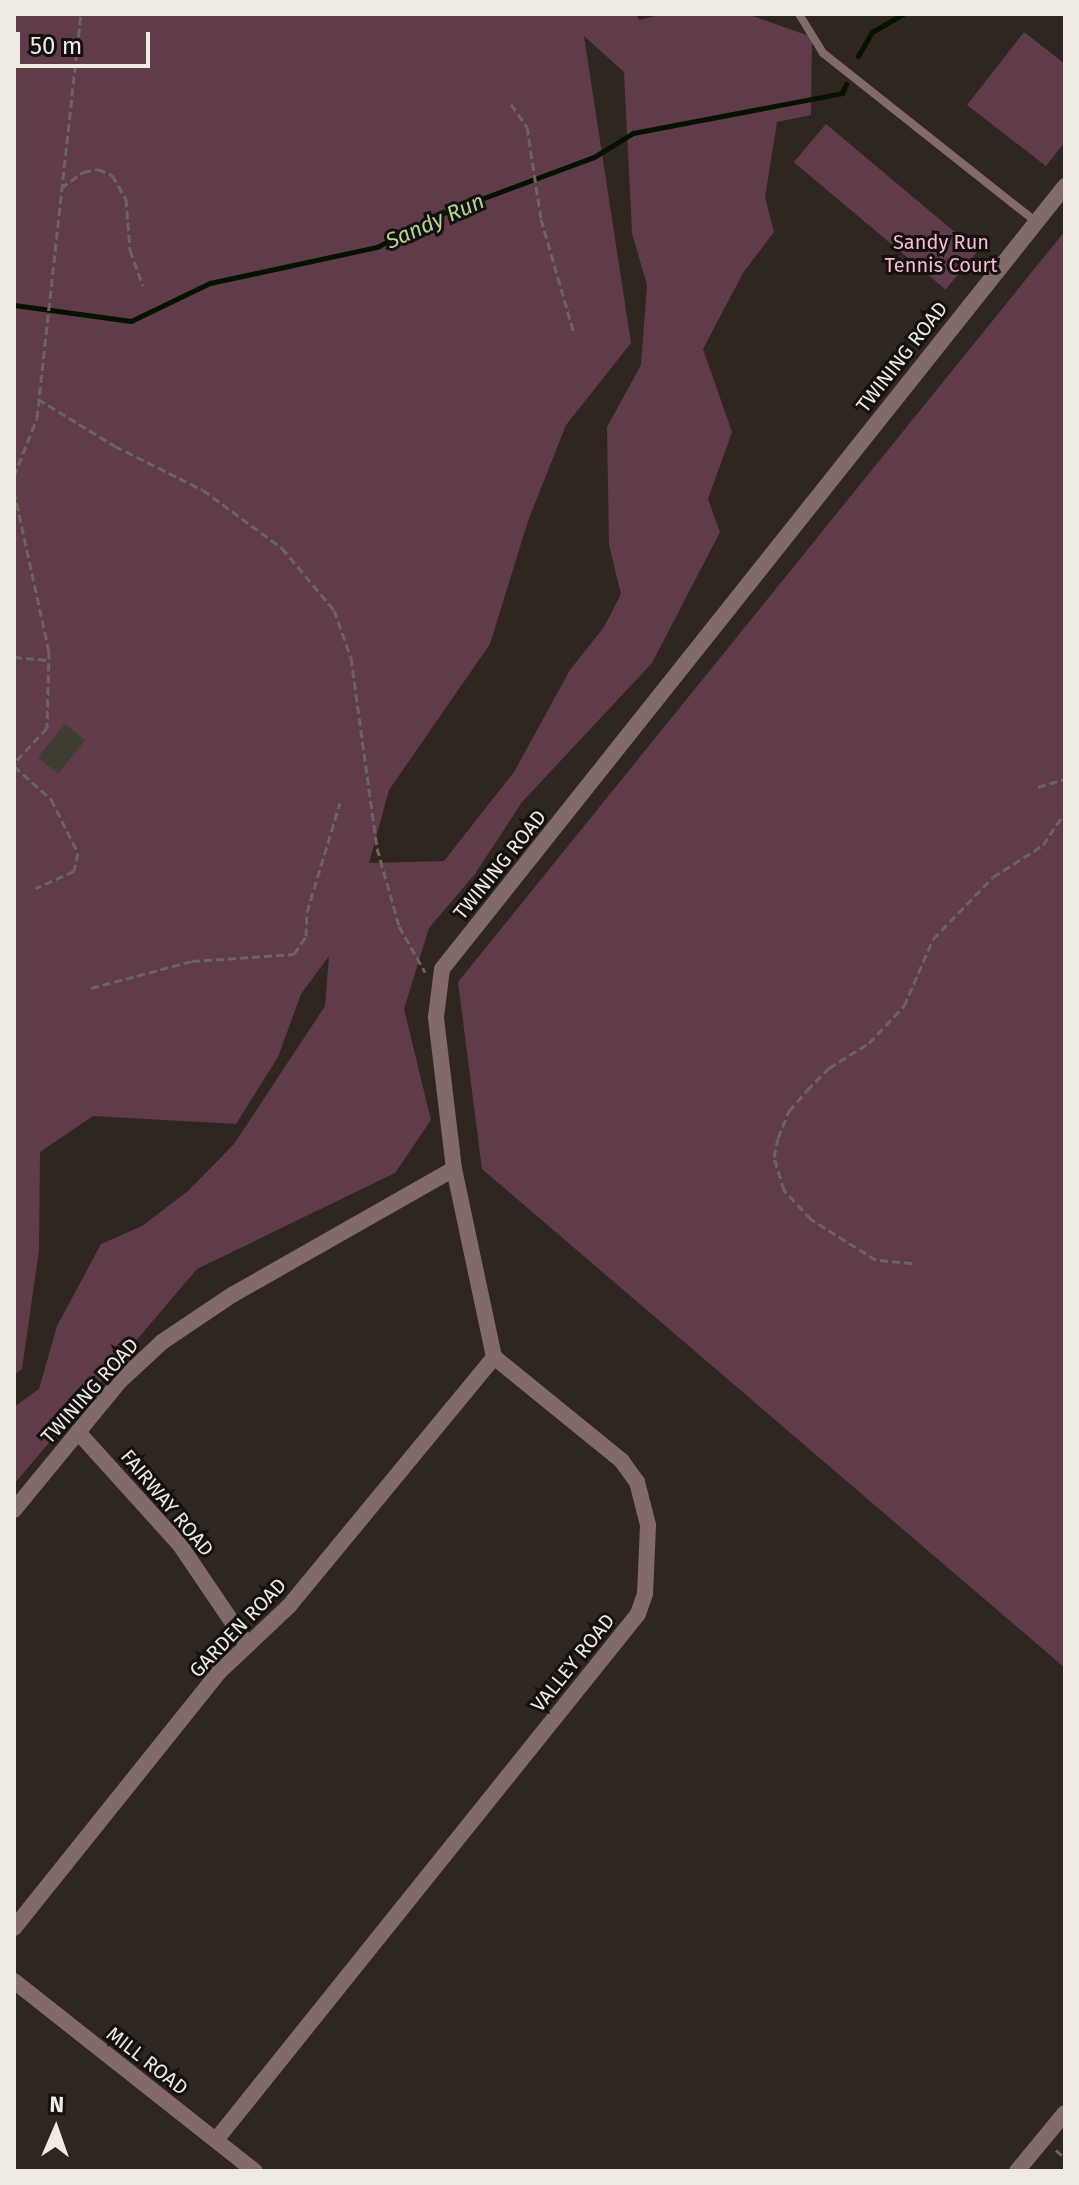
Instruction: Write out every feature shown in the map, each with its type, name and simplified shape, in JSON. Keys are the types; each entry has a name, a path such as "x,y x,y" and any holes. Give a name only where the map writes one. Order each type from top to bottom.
{"street":[{"name":"TWINING ROAD","path":"437,989 442,969 1065,186"},
{"path":"437,989 454,1169 494,1357"},
{"name":"TWINING ROAD","path":"14,1510 119,1382 162,1342 232,1295 454,1169"},
{"name":"GARDEN ROAD","path":"14,1928 247,1644 289,1606 494,1357"},
{"name":"VALLEY ROAD","path":"216,2140 638,1614 645,1594 648,1525 637,1482 622,1461 494,1357"},
{"name":"FAIRWAY ROAD","path":"78,1432 180,1545 247,1644"},
{"name":"MILL ROAD","path":"14,1981 255,2171"},
{"path":"1017,2171 1065,2113"}],"lane":[{"path":"799,14 823,53 1035,221"}],"path":[{"path":"14,473 36,425 81,14"},
{"path":"511,104 527,127 536,191 574,333"},
{"path":"61,188 83,172 98,169 112,175 126,199 130,250 143,286"},
{"path":"38,399 115,446 203,490 282,548 334,610 351,658 377,848 399,926 437,989"},
{"path":"14,491 47,622 49,660 47,728 14,764 51,799 78,853 74,871 36,888"},
{"path":"14,657 49,660"},
{"path":"1038,787 1065,779"},
{"path":"91,988 192,961 294,954 306,936 307,912 340,803"},
{"path":"912,1263 876,1260 811,1219 784,1190 774,1157 778,1138 789,1111 807,1090 829,1068 869,1043 904,1006 933,939 993,877 1043,845 1065,812"}],"green space":[{"path":"14,14 636,14 639,20 663,14 747,14 812,37 811,115 777,122 765,197 774,232 743,273 703,349 732,432 708,499 720,532 652,663 522,802 475,874 429,928 404,1009 431,1120 395,1173 197,1269 14,1484 14,1407 39,1389 57,1326 101,1244 142,1226 188,1191 234,1144 325,1006 329,956 301,994 278,1057 236,1124 93,1116 40,1152 39,1250 22,1369 14,1375","holes":["584,36 624,72 632,233 647,285 641,365 607,427 609,545 621,594 604,627 570,670 514,772 444,861 369,863 389,790 490,644 528,521 566,425 631,343"]},
{"path":"1024,32 1065,64 1065,142 1046,166 967,105"},
{"name":"Sandy Run Tennis Court","path":"826,124 978,251 946,290 794,162"},
{"path":"1065,231 1065,1668 482,1169 458,982"}],"building":[{"path":"65,724 85,740 58,774 38,757"}],"waterway":[{"name":"Sandy Run","path":"858,56 872,32 903,14"},
{"name":"Sandy Run","path":"14,305 131,321 210,283 377,247 438,215 594,157 633,133 842,93 846,84"}]}
